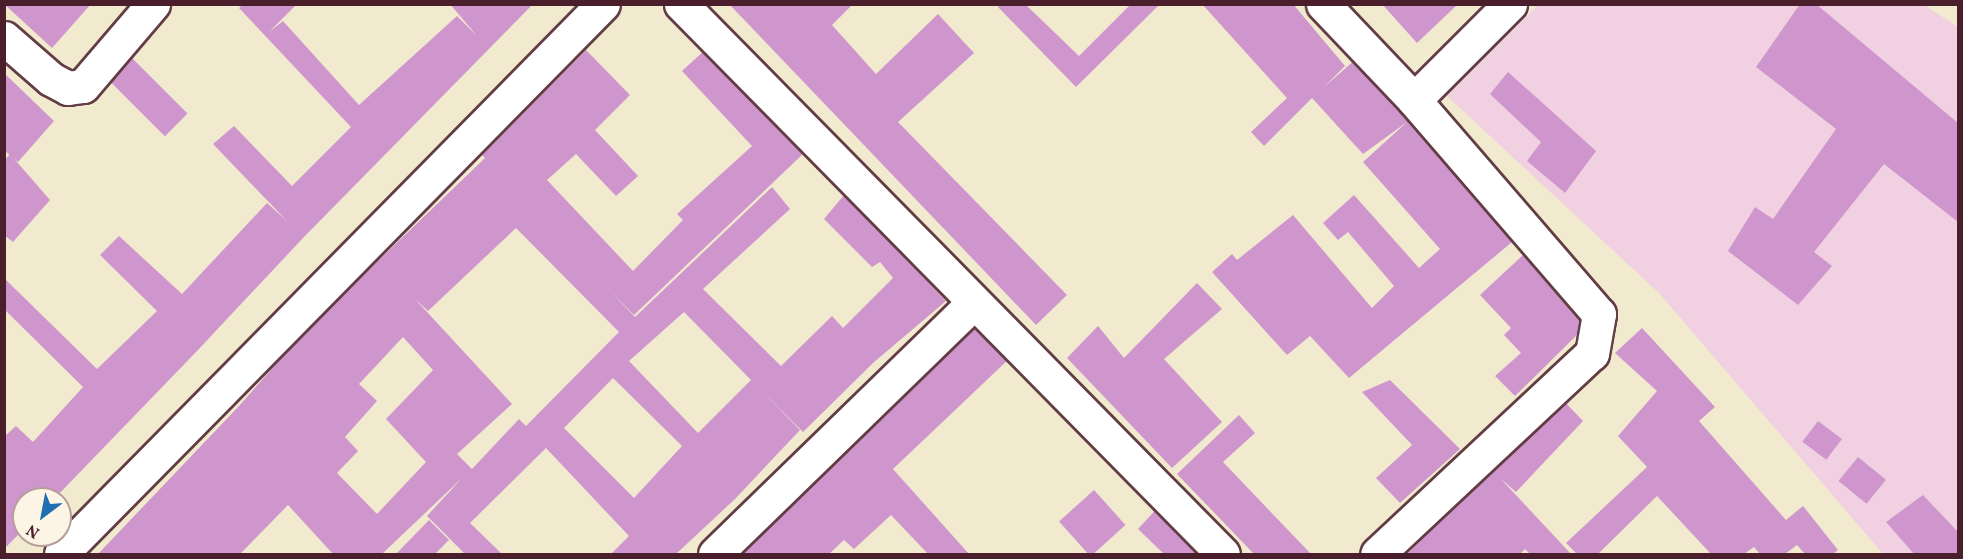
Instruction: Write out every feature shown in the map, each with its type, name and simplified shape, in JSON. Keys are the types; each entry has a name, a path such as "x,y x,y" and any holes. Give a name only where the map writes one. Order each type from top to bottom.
{"street":[{"path":"4,38 51,79 68,88 83,86 153,4"},
{"path":"61,555 603,4"},
{"path":"681,4 1223,555"},
{"path":"1323,4 1414,100 1599,314 1592,353 1377,555"},
{"path":"1414,100 1510,4"},
{"path":"715,555 974,302"}],"shaded area":[{"path":"1538,5 1924,5 1958,27 1958,554 1883,554 1660,294 1447,96"}],"building":[{"path":"4,4 91,4 52,48"},
{"path":"243,4 297,4 269,32 283,21 359,105 457,16 477,36 450,4 533,4 303,238 66,487 12,487 12,541 4,549 4,437 16,426 33,442 83,387 4,309 4,278 97,369 157,311 100,255 119,236 182,294 267,203 287,221 213,144 234,126 292,186 351,127 239,8"},
{"path":"729,4 853,4 832,25 876,74 938,14 974,53 898,122 1067,295 1036,325"},
{"path":"1001,4 1025,4 1079,56 1131,4 1160,4 1076,87 998,7"},
{"path":"1202,4 1293,4 1345,66 1323,88 1356,59 1410,119 1512,242 1349,378 1310,336 1287,355 1212,272 1232,254 1237,260 1293,215 1372,308 1394,286 1348,232 1338,240 1323,223 1354,195 1419,268 1440,249 1363,162 1407,122 1363,154 1312,98 1264,146 1251,132 1287,98"},
{"path":"1382,4 1458,4 1417,43"},
{"path":"1800,4 1816,4 1958,123 1958,222 1884,164 1814,252 1832,266 1798,305 1728,251 1755,207 1773,219 1836,129 1756,67"},
{"path":"706,49 803,154 634,315 608,289 635,317 772,187 790,209 703,289 781,366 832,316 843,328 893,278 880,262 872,267 824,219 844,195 946,301 873,363 803,432 760,389 800,430 735,499 676,554 611,554 629,536 546,448 470,523 502,554 465,554 427,516 462,478 382,554 333,554 288,505 240,554 98,554 239,406 306,330 485,158 482,155 586,50 630,95 595,130 638,176 616,196 576,154 547,180 633,271 683,220 677,214 752,146 682,71","holes":["516,228 619,332 526,426 519,419 472,469 457,454 512,404 415,299 428,311","684,312 751,380 698,433 629,361","403,337 433,370 386,419 426,462 377,514 337,473 358,451 345,437 377,401 359,384","613,378 682,446 634,498 564,428"]},
{"path":"126,52 188,114 165,136 103,75"},
{"path":"1508,72 1596,151 1565,193 1527,161 1541,142 1490,94"},
{"path":"4,73 54,121 18,162 4,150"},
{"path":"10,154 50,200 13,242 4,235 4,161"},
{"path":"1523,255 1585,327 1515,396 1495,376 1521,353 1504,335 1511,328 1480,295"},
{"path":"1197,283 1222,309 1164,359 1222,422 1172,468 1067,358 1098,326 1124,358"},
{"path":"973,319 1011,357 893,469 969,554 928,554 891,515 854,549 844,540 829,554 733,554"},
{"path":"1642,328 1715,407 1699,421 1786,520 1803,506 1838,550 1833,554 1805,554 1797,545 1785,554 1760,554 1754,547 1744,554 1711,554 1657,496 1598,554 1577,554 1566,543 1647,467 1618,436 1657,391 1615,353"},
{"path":"1390,380 1460,449 1400,503 1376,478 1412,445 1362,392"},
{"path":"1562,399 1583,421 1516,492 1500,478 1571,554 1530,554 1525,549 1520,554 1407,554"},
{"path":"1239,415 1255,433 1223,462 1311,554 1254,554 1177,474"},
{"path":"1818,421 1842,439 1826,460 1802,442"},
{"path":"1858,457 1886,480 1866,504 1838,481"},
{"path":"1094,490 1125,525 1093,554 1088,554 1059,521"},
{"path":"1923,495 1958,532 1958,554 1914,554 1886,522"},
{"path":"1161,504 1213,554 1164,554 1138,529"},
{"path":"429,520 449,540 435,554 396,554"}]}
